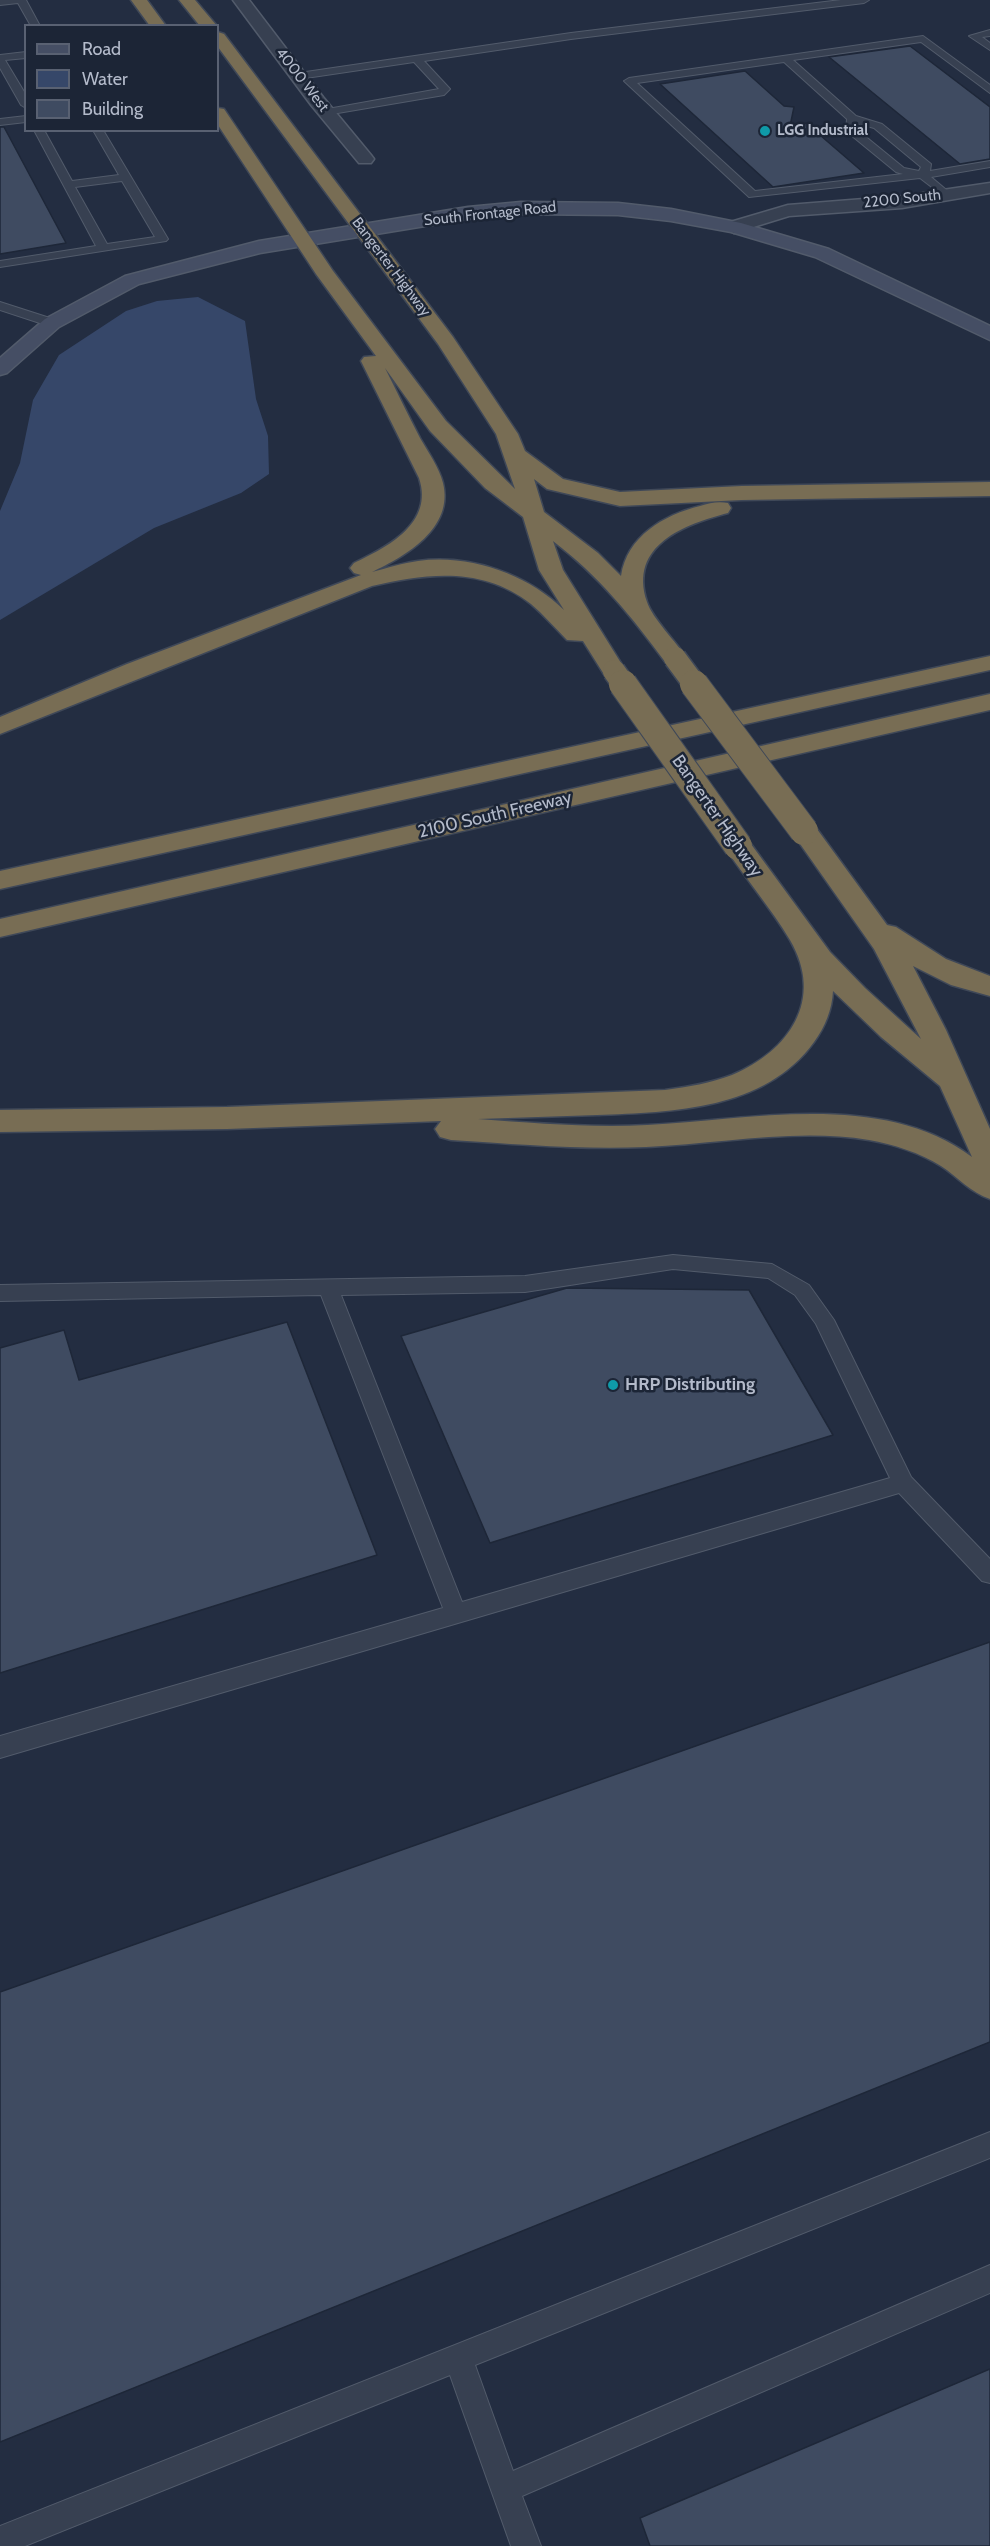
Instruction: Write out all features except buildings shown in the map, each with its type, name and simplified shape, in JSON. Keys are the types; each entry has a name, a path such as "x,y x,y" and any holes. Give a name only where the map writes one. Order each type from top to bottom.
{"highway":[{"path":"139,0 157,24"},
{"path":"187,0 207,24"},
{"name":"Bangerter Highway","path":"219,38 465,368 507,434 551,570 614,671 804,940 876,1017 990,1111"},
{"name":"Bangerter Highway","path":"219,114 326,274 454,444 493,483 590,558 635,604 873,924 911,987 990,1161"},
{"path":"136,669 179,642 381,560 404,545 426,522 433,505 433,494 428,476 326,274"},
{"path":"515,454 555,484 585,493 620,499 742,493 990,491"},
{"path":"635,604 631,576 640,550 650,538 665,528 694,514 748,503 990,491"},
{"path":"0,726 136,669 364,581 398,571 442,567 485,573 524,589 614,671"},
{"path":"0,880 990,663"},
{"name":"2100 South Freeway","path":"0,928 990,702"},
{"path":"873,924 930,965 960,978 990,986"},
{"path":"0,1121 227,1118 665,1101 721,1090 766,1071 787,1055 808,1027 818,1006 819,988 817,972 804,940"},
{"path":"227,1118 605,1136 646,1136 791,1123 836,1124 887,1132 924,1145 962,1164 990,1187"}],"street":[{"name":"4000 West","path":"241,0 326,112 365,159"},
{"name":"2200 South","path":"734,227 788,211 902,202 990,188"},
{"name":"South Frontage Road","path":"0,369 52,324 132,280 193,262 302,239 468,213 571,206 671,215 734,227 785,241 822,253 990,334"},
{"path":"785,241 813,210"}],"lane":[{"path":"0,2 20,0 35,24"},
{"path":"299,76 571,36 864,0"},
{"path":"990,33 974,36 990,47"},
{"path":"990,90 923,39 629,81 753,195 922,175 990,164"},
{"path":"24,55 0,59 24,101"},
{"path":"785,58 852,118 878,126 927,166 922,175"},
{"path":"326,112 440,93 445,89 417,59"},
{"path":"852,118 850,129 900,170 922,175 945,195"},
{"path":"0,122 24,119"},
{"path":"40,132 103,248"},
{"path":"0,264 162,239 99,132"},
{"path":"69,185 126,177"},
{"path":"0,306 52,324"},
{"path":"0,1293 525,1284 673,1262 772,1271 802,1290 824,1320 903,1483 990,1574"},
{"path":"328,1287 456,1614"},
{"path":"0,1747 903,1483"},
{"path":"0,2541 990,2145"},
{"path":"505,2489 990,2279"},
{"path":"459,2358 526,2546"}],"water":[{"path":"198,297 245,321 256,399 268,436 269,474 241,493 154,528 0,620 0,511 20,463 33,400 59,355 126,311 157,301"}],"place":[{"name":"LGG Industrial","path":"765,131"},
{"name":"HRP Distributing","path":"613,1385"}]}
